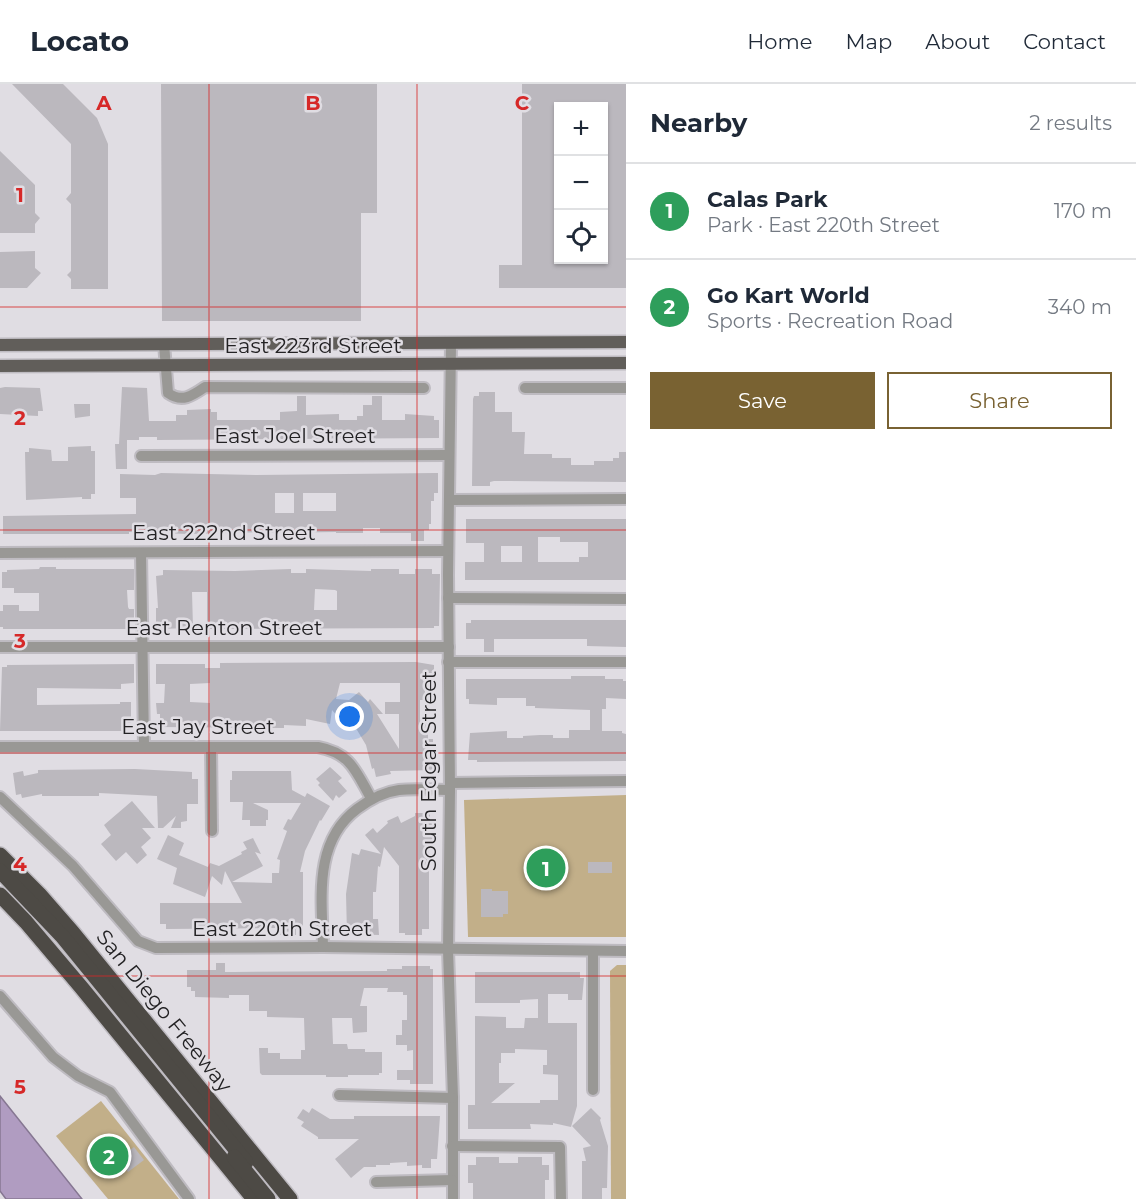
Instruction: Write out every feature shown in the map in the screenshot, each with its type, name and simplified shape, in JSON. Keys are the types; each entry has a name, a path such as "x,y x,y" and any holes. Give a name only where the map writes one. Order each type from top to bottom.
{"highway":[{"name":"San Diego Freeway","path":"0,855 32,886 67,926 290,1199"},
{"path":"0,871 62,936 276,1199"},
{"path":"0,880 44,926 268,1199"},
{"path":"0,895 74,978 254,1199"}],"main road":[{"name":"East 223rd Street","path":"0,345 626,342"},
{"name":"East 223rd Street","path":"0,366 626,363"}],"street":[{"path":"164,344 168,393 175,398 192,396 205,387 424,388"},
{"name":"South Edgar Street","path":"452,344 448,551 450,787 448,950 453,1098 453,1199"},
{"path":"525,388 626,388"},
{"name":"East Joel Street","path":"141,456 449,455"},
{"path":"450,500 626,499"},
{"name":"East 222nd Street","path":"0,553 448,551"},
{"path":"141,554 144,746"},
{"path":"448,598 626,598"},
{"name":"East Renton Street","path":"0,647 449,647"},
{"path":"448,662 626,662"},
{"name":"East Jay Street","path":"0,747 318,747 342,754 371,798"},
{"path":"211,747 212,831"},
{"path":"323,947 322,876 326,852 336,830 371,798 398,790 626,781"},
{"name":"East 220th Street","path":"0,797 73,866 138,941 156,948 323,947 626,951"},
{"path":"593,952 593,1090"},
{"path":"0,996 54,1057 78,1076 110,1092 189,1199"},
{"path":"339,1095 453,1098"},
{"path":"452,1146 560,1147 561,1199"},
{"path":"376,1182 452,1180"}],"shaded area":[{"path":"626,795 626,937 468,937 464,800"},
{"path":"617,965 626,965 626,1199 611,1199 610,971"},
{"path":"0,1096 82,1199 6,1199 0,1191"},
{"path":"101,1101 179,1199 108,1199 56,1136"}],"building":[{"path":"12,84 63,84 97,118 108,144 108,289 71,289 71,279 67,275 71,271 71,204 66,199 71,193 71,144"},
{"path":"161,84 377,84 377,213 361,213 361,321 162,321"},
{"path":"522,84 626,84 626,288 499,288 499,265 522,265"},
{"path":"0,151 35,185 35,213 40,218 35,224 35,233 0,233"},
{"path":"35,251 35,268 41,273 27,288 0,288 0,252"},
{"path":"122,387 147,388 149,421 176,421 176,415 187,415 187,410 211,409 211,412 217,412 217,420 280,420 280,412 297,411 297,396 306,396 306,415 339,414 339,420 357,420 357,416 363,416 363,405 372,405 372,396 382,396 382,420 405,420 405,414 434,416 434,420 439,420 439,438 157,440 157,437 139,437 139,440 127,440 127,469 116,469 115,444 119,444"},
{"path":"0,388 40,388 43,411 38,411 38,416 0,414"},
{"path":"479,392 495,392 495,412 512,412 512,432 525,432 524,454 552,454 552,458 571,458 571,465 594,465 594,461 613,461 613,458 619,458 619,452 626,452 626,482 494,481 490,482 490,486 472,486 473,399 474,396 479,396"},
{"path":"74,404 90,404 90,416 75,418"},
{"path":"91,446 91,451 95,451 95,494 91,494 91,499 82,499 82,497 26,500 25,452 29,452 29,448 51,450 52,461 68,461 68,447"},
{"path":"161,473 257,475 438,473 438,493 434,493 434,501 431,501 431,524 429,524 429,530 424,530 424,541 411,541 411,533 380,533 380,528 363,528 363,533 3,534 3,516 136,514 136,498 120,498 120,474 155,475","holes":["275,493 294,493 294,513 275,513","303,493 336,493 336,511 303,511"]},
{"path":"466,519 626,519 626,580 465,580 465,562 484,562 484,543 466,543","holes":["538,537 560,537 560,542 588,542 588,557 579,557 579,562 538,562","501,546 522,546 522,562 501,562"]},
{"path":"40,567 134,569 134,590 127,590 128,607 134,609 134,618 129,618 129,629 3,629 0,627 0,611 3,611 3,605 19,605 19,611 39,611 39,593 14,593 14,588 2,588 2,572 39,569"},
{"path":"291,569 291,573 306,573 306,569 371,571 371,569 399,569 399,574 415,574 415,569 432,569 432,574 440,574 439,626 434,626 434,628 207,629 207,592 192,592 193,628 156,629 156,608 158,608 156,576 163,575 163,570","holes":["315,589 337,591 337,610 314,610"]},
{"path":"471,620 626,620 626,647 587,646 587,639 494,639 494,652 484,652 484,639 466,639 466,623 471,623"},
{"path":"416,662 434,665 434,688 425,688 425,700 420,700 420,718 428,718 428,739 433,739 433,770 390,771 391,774 376,777 366,745 351,720 345,725 332,710 330,724 306,719 306,726 284,725 284,728 160,727 160,714 157,714 156,703 164,703 165,684 156,684 156,664 205,664 205,668 220,668 220,663","holes":["210,683 210,703 190,702 190,684","340,683 400,683 400,702 385,702 385,714 399,714 399,749 377,714 383,714 370,699 368,702 359,692 349,700 336,699"]},
{"path":"134,664 134,683 121,684 121,689 37,688 37,705 131,702 131,723 125,723 125,731 0,731 2,667 7,667 7,665"},
{"path":"571,676 605,676 605,679 626,681 626,699 606,698 606,709 602,709 602,731 622,731 626,734 626,761 477,762 477,760 468,760 470,733 507,731 507,738 553,735 553,738 569,738 569,730 590,730 590,710 535,708 535,706 526,706 526,698 497,698 497,705 469,704 469,699 466,699 466,679 571,679"},
{"path":"330,767 342,778 338,781 347,791 339,798 336,795 333,801 318,785 320,783 316,779"},
{"path":"135,769 192,772 192,779 198,779 198,804 187,804 187,821 181,822 181,828 171,828 176,816 163,828 158,828 157,796 99,793 99,796 42,796 42,794 22,798 21,794 16,795 13,773 23,771 24,776 38,773 38,770"},
{"path":"232,771 291,771 292,790 305,797 307,793 330,806 320,820 305,851 300,872 303,872 303,929 296,929 296,935 277,935 277,928 166,929 166,924 160,924 160,903 242,903 225,871 222,885 212,876 205,897 173,884 177,868 157,859 168,835 184,843 179,855 208,867 210,863 219,866 242,854 241,852 247,849 243,842 253,838 261,854 255,852 263,866 232,882 272,883 272,873 279,873 280,860 277,859 287,831 283,829 301,803 253,803 268,810 268,820 266,820 266,826 250,826 250,820 242,820 243,802 230,802"},
{"path":"132,801 155,828 142,828 151,838 141,847 147,855 137,864 126,852 116,861 101,844 111,835 104,825"},
{"path":"415,813 430,813 430,823 433,823 433,840 429,840 429,929 422,929 422,935 399,933 399,866 384,847 380,867 378,866 376,892 373,892 373,919 378,919 379,935 347,934 346,894 352,853 359,855 361,849 381,854 365,835 373,828 377,833 388,823 387,821 398,816 401,823 415,816"},
{"path":"588,862 612,862 612,873 588,873"},
{"path":"481,889 508,891 508,914 503,914 503,917 481,917"},
{"path":"216,963 225,963 225,972 387,971 387,969 402,969 402,966 430,966 430,969 433,969 433,1084 410,1084 410,1080 397,1080 397,1070 413,1070 413,1050 407,1051 407,1045 396,1045 396,1035 402,1035 402,1020 407,1020 407,995 403,995 403,992 387,992 388,988 364,988 360,1006 367,1006 367,1032 353,1033 352,1018 332,1018 333,1044 347,1044 348,1049 365,1049 365,1052 382,1052 382,1073 379,1075 348,1075 348,1077 262,1075 259,1048 268,1048 268,1053 280,1053 280,1059 301,1059 301,1050 305,1050 304,1018 267,1017 267,1011 249,1011 249,995 229,995 229,998 195,997 195,991 187,987 187,970 216,970"},
{"path":"475,972 580,972 580,978 584,978 582,1000 568,1000 568,994 548,994 548,1023 577,1023 577,1106 571,1127 553,1123 553,1125 530,1124 531,1129 468,1129 468,1105 475,1105 475,1016 506,1017 506,1028 524,1028 525,1018 538,1018 538,999 520,1000 520,1003 475,1003","holes":["515,1049 547,1050 547,1065 543,1065 543,1074 558,1075 558,1100 540,1100 540,1103 491,1103 515,1083 499,1083 501,1053 515,1053"]},
{"path":"312,1108 330,1119 354,1119 354,1116 440,1116 437,1159 431,1159 431,1168 422,1168 422,1165 407,1166 407,1162 364,1167 351,1178 335,1159 359,1139 318,1139 301,1126 304,1122 297,1118 303,1109 309,1113"},
{"path":"591,1108 601,1118 608,1146 607,1188 602,1188 602,1199 582,1199 582,1161 586,1161 583,1148 591,1146 572,1126"},
{"path":"134,1147 144,1160 128,1172 118,1159"},
{"path":"476,1157 499,1157 499,1163 518,1163 518,1157 542,1157 542,1165 549,1165 549,1180 545,1180 545,1199 473,1199 473,1183 468,1183 468,1165 476,1165"}],"place":[{"name":"Calas Park","path":"546,868"},
{"name":"Go Kart World","path":"109,1156"}]}
